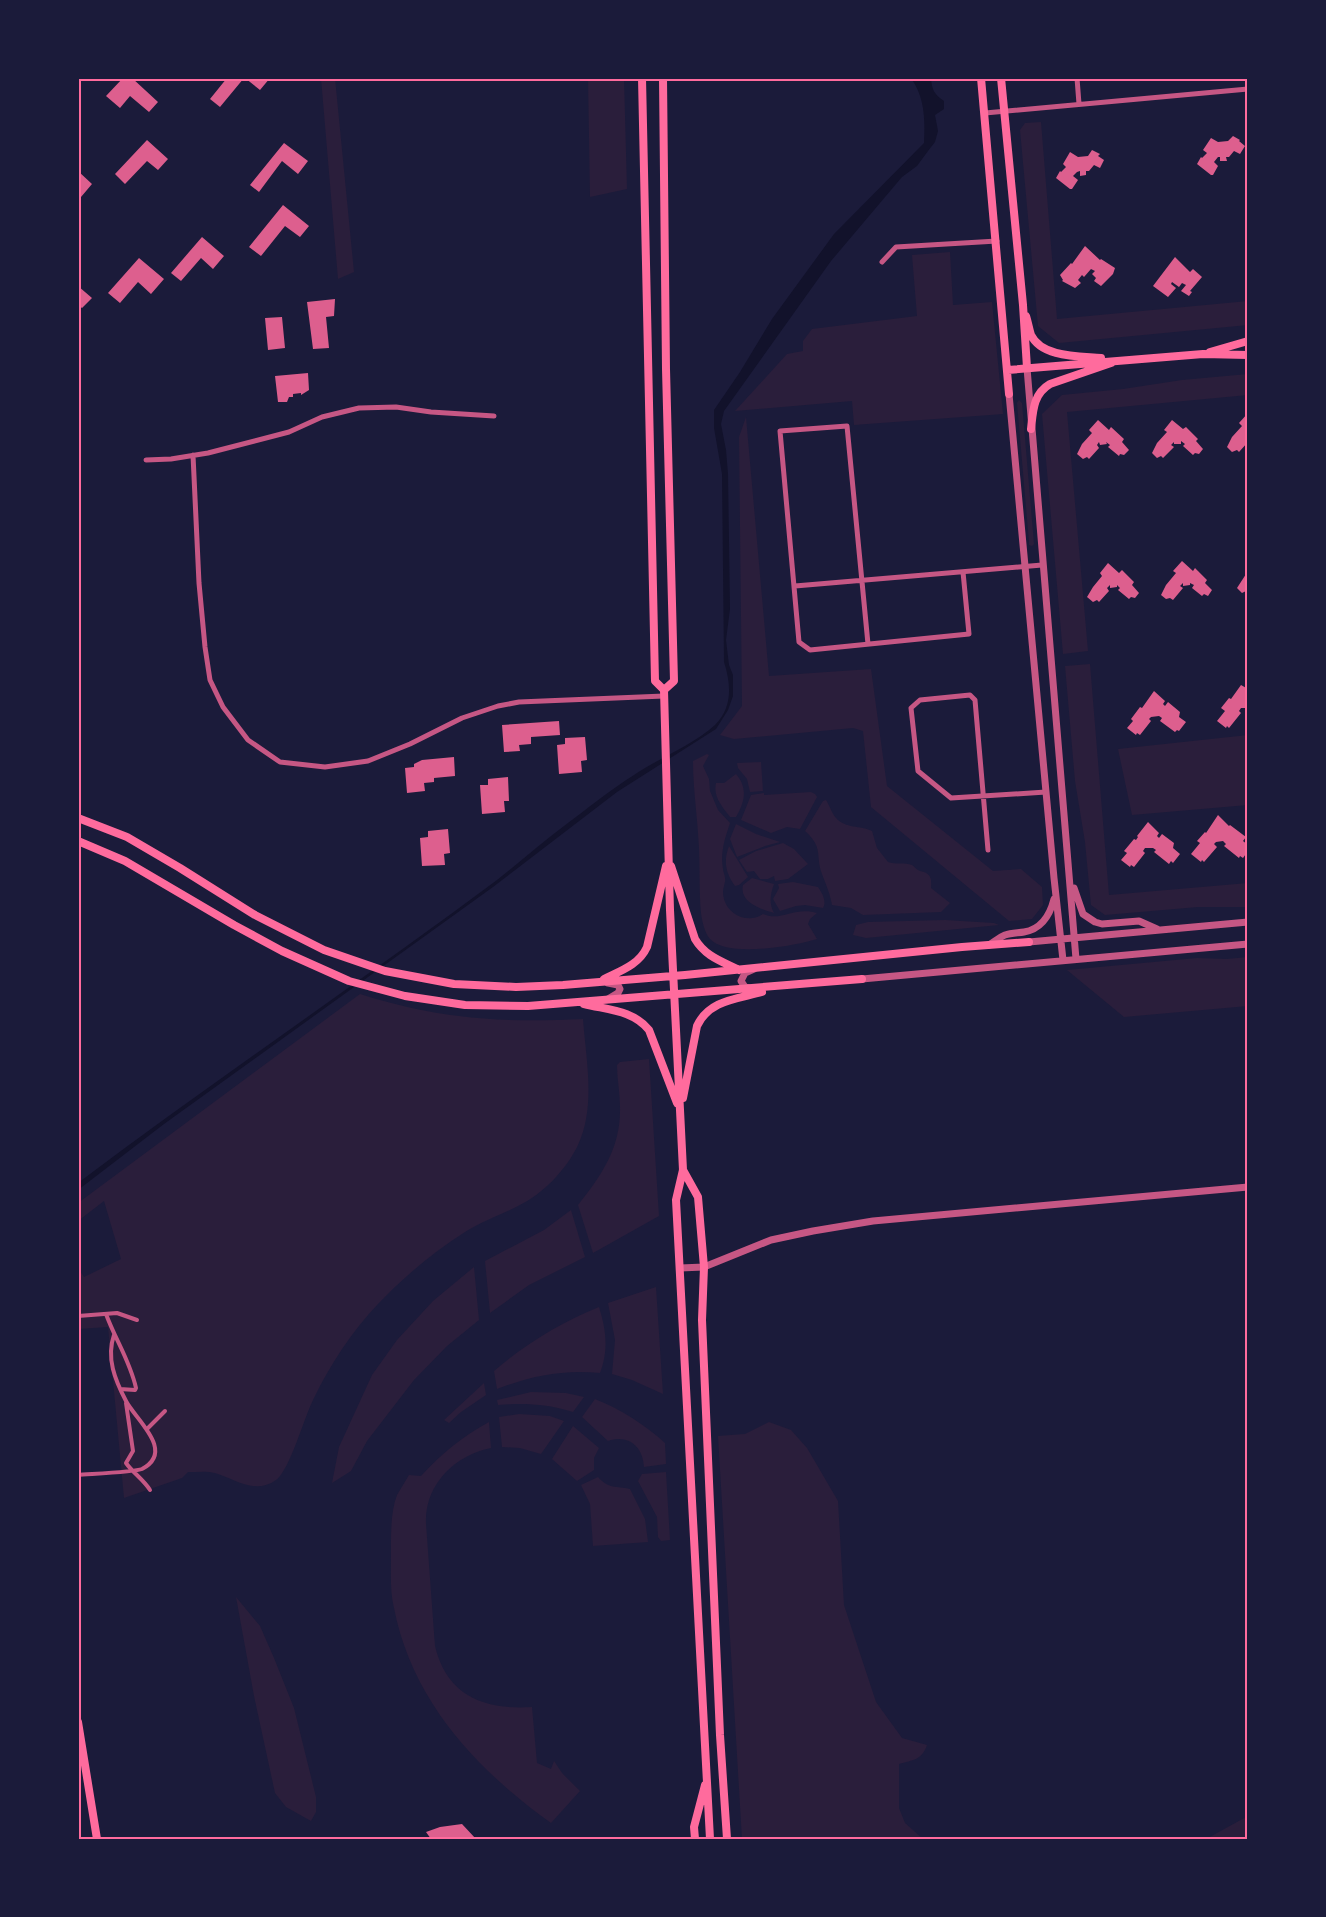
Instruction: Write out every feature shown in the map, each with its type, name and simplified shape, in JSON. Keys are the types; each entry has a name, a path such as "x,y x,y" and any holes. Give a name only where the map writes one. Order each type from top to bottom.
{"main road":[{"path":"642,78 655,681 664,693 668,856 683,1170 676,1200 710,1839"},
{"path":"663,78 666,369 674,681 664,693"},
{"path":"981,78 1010,394"},
{"path":"1001,78 1027,368"},
{"path":"1023,305 1031,334 1036,342 1046,350 1120,360"},
{"path":"1203,354 1248,341"},
{"path":"1008,370 1203,354 1248,356"},
{"path":"1030,429 1035,399 1042,388 1120,360"},
{"path":"78,818 127,837 255,915 305,941 374,968 454,984 536,987 754,969 1029,942"},
{"path":"78,841 124,861 249,934 326,971 358,984 444,1002 486,1006 528,1006 862,979"},
{"path":"668,856 695,939 705,952 740,970"},
{"path":"601,981 630,966 643,956 668,856"},
{"path":"680,1110 697,1026 702,1016 717,1004 780,987"},
{"path":"577,1002 634,1016 642,1022 649,1030 680,1110"},
{"path":"683,1170 698,1197 704,1267 702,1320 720,1735 727,1839"},
{"path":"78,1722 97,1839"},
{"path":"695,1839 694,1827 707,1778"}],"street":[{"path":"1077,78 1079,104"},
{"path":"985,113 1248,89"},
{"path":"882,262 896,247 997,240"},
{"path":"1027,368 1030,429 1071,878 1076,959"},
{"path":"1010,394 1054,878 1064,960"},
{"path":"146,460 193,455 289,432 322,417 358,408 396,407 494,416"},
{"path":"868,644 846,426 780,431 799,642 802,646 810,650 969,634 963,572"},
{"path":"193,455 199,583 210,680 224,707 248,740 280,762 325,767 368,761 410,744 462,718 498,706 519,702 664,693"},
{"path":"795,586 1042,565"},
{"path":"988,850 984,796 975,700 970,695 920,700 911,708 918,771 951,798 984,796 1046,792"},
{"path":"1054,878 1058,893 1064,900 1068,898 1071,878"},
{"path":"989,945 1006,934 1027,932 1036,929 1041,924 1052,909 1054,878"},
{"path":"1071,878 1083,914 1088,918 1102,924 1139,921 1159,930"},
{"path":"1029,942 1248,921"},
{"path":"862,979 1248,944"},
{"path":"753,989 745,987 741,981 745,973 754,969"},
{"path":"599,1001 614,996 620,989 618,986 601,981"},
{"path":"680,1268 704,1267 771,1240 873,1221 1248,1187"},
{"path":"78,1316 117,1313 137,1320"},
{"path":"106,1314 114,1335 128,1360 136,1388 135,1390 120,1389"},
{"path":"78,1475 143,1469 153,1457 155,1445 147,1429 126,1402 112,1372 110,1354 114,1335"},
{"path":"126,1402 133,1451 126,1463 144,1480 150,1490"},
{"path":"147,1429 165,1411"}],"shaded area":[{"path":"321,78 335,78 354,272 338,279"},
{"path":"588,78 624,78 627,189 590,197"},
{"path":"911,78 931,78 934,91 944,101 944,109 935,115 938,131 935,142 917,166 902,177 831,261 724,411 721,424 728,474 730,609 726,640 729,665 733,675 733,696 728,710 716,729 617,792 493,887 164,1124 78,1190 78,1183 497,880 607,793 643,769 697,739 721,718 728,703 729,687 724,662 722,474 714,428 714,410 772,319 834,234 924,143 923,109 919,93"},
{"path":"1041,122 1057,319 1248,301 1248,325 1059,343 1038,326 1020,130 1025,123"},
{"path":"950,252 953,305 992,302 1003,414 854,425 852,401 735,411 787,354 803,351 803,341 812,329 917,316 912,255"},
{"path":"1248,374 1248,395 1067,412 1088,651 1063,654 1042,414 1062,395"},
{"path":"1019,400 1022,403 1034,544 1032,546 1029,545 1017,403"},
{"path":"746,417 769,676 871,669 887,786 993,871 1021,869 1042,887 1043,905 1032,919 1009,921 871,807 863,731 853,728 734,739 720,735 742,706 739,437"},
{"path":"1090,664 1109,895 1248,883 1248,907 1198,907 1105,915 1091,905 1085,842 1075,781 1065,666"},
{"path":"1248,735 1248,805 1132,815 1118,749"},
{"path":"709,755 703,766 709,779 710,791 718,810 730,823 722,857 725,880 723,896 726,904 734,913 746,918 755,918 763,914 776,916 802,911 817,913 808,924 817,939 793,945 746,949 719,945 708,937 701,913 693,761"},
{"path":"761,762 763,791 750,792 747,779 738,768 737,763"},
{"path":"736,774 740,779 744,795 736,817 730,817 721,805 715,788 716,783 724,783"},
{"path":"811,792 817,797 800,829 787,827 771,833 741,820 751,795"},
{"path":"826,800 834,816 840,821 872,831 877,848 888,862 909,864 928,874 931,878 931,888 950,903 941,912 863,915 851,908 832,905 820,867 817,847 805,831 823,801"},
{"path":"736,824 780,842 737,857 730,839"},
{"path":"783,843 794,849 808,864 788,879 775,881 774,876 760,879 754,871 747,872 739,860 756,851"},
{"path":"729,846 748,877 735,886 726,867"},
{"path":"752,878 774,884 771,906 774,913 757,907 744,896 743,885"},
{"path":"793,882 818,887 824,900 823,908 805,905 780,911 773,899 779,888 778,884"},
{"path":"945,920 999,925 866,938 853,935 856,925 868,922"},
{"path":"1248,957 1248,1006 1124,1017 1067,970 1197,958"},
{"path":"360,994 444,1014 525,1020 583,1019 588,1099 584,1130 578,1145 567,1163 545,1188 527,1201 471,1228 430,1256 368,1314 327,1373 310,1407 286,1466 276,1480 268,1484 253,1486 212,1472 188,1472 182,1478 124,1498 108,1327 78,1329 78,1268 84,1277 121,1259 104,1201 78,1221 78,1203"},
{"path":"649,1059 659,1216 593,1253 578,1205 602,1171 617,1135 620,1107 617,1065 620,1062"},
{"path":"571,1210 585,1257 529,1285 490,1313 485,1261 544,1230"},
{"path":"474,1267 479,1320 447,1346 414,1380 367,1441 351,1471 332,1483 339,1447 372,1375 397,1340 433,1301"},
{"path":"656,1287 663,1394 612,1374 615,1340 608,1303"},
{"path":"599,1307 606,1340 605,1356 600,1373 573,1372 547,1375 522,1380 497,1389 494,1371 506,1361 544,1334"},
{"path":"484,1383 486,1395 449,1423 444,1420"},
{"path":"531,1392 566,1393 584,1397 573,1412 536,1405 498,1405 497,1400"},
{"path":"595,1399 632,1418 665,1443 666,1464 644,1467 641,1453 633,1444 622,1439 608,1441 582,1417"},
{"path":"519,1414 550,1416 564,1421 541,1454 520,1448 502,1447 499,1417"},
{"path":"489,1422 491,1448 465,1457 454,1465 444,1474 430,1497 426,1524 435,1646 449,1677 459,1689 471,1697 499,1706 532,1707 537,1763 551,1769 554,1761 562,1773 580,1791 551,1823 498,1780 451,1730 432,1703 416,1673 403,1642 393,1602 391,1526 397,1495 409,1475 421,1476 453,1446"},
{"path":"769,1422 791,1430 807,1448 838,1501 844,1605 876,1702 902,1738 927,1745 920,1757 899,1764 899,1808 905,1823 923,1839 742,1839 718,1436 745,1434"},
{"path":"573,1426 599,1448 594,1458 594,1470 577,1481 552,1459"},
{"path":"666,1472 670,1540 661,1541 658,1537 657,1517 638,1481 642,1474"},
{"path":"598,1477 609,1485 630,1489 645,1519 648,1542 593,1546 590,1504 581,1485"},
{"path":"236,1597 260,1626 294,1708 316,1797 316,1812 311,1821 286,1807 275,1793"},
{"path":"1248,1816 1248,1839 1206,1839"}],"building":[{"path":"123,78 132,78 158,102 149,112 130,96 120,108 106,96"},
{"path":"227,78 244,78 220,107 210,99"},
{"path":"245,78 270,78 260,90"},
{"path":"1233,136 1245,146 1240,154 1234,151 1226,157 1227,161 1220,161 1218,157 1214,162 1218,166 1213,175 1197,164 1207,153 1203,150 1211,138 1218,142 1228,141"},
{"path":"147,140 168,159 158,170 147,161 125,184 115,174"},
{"path":"284,143 308,161 298,174 282,161 259,192 250,185"},
{"path":"1092,150 1100,154 1098,156 1104,160 1100,168 1094,165 1086,171 1086,175 1080,176 1080,171 1077,172 1073,176 1078,180 1072,189 1056,178 1066,167 1063,164 1070,152 1078,157 1088,156"},
{"path":"78,171 92,184 81,197 78,195"},
{"path":"283,205 309,226 300,237 285,226 261,256 249,247"},
{"path":"202,237 224,256 213,269 201,258 181,281 171,273"},
{"path":"1085,246 1100,260 1115,268 1113,274 1101,286 1094,281 1096,278 1092,274 1095,271 1091,269 1084,277 1082,275 1078,280 1081,283 1075,288 1062,281 1060,275 1072,264"},
{"path":"1175,257 1190,272 1193,269 1202,277 1190,291 1192,292 1189,296 1181,291 1186,285 1182,283 1179,287 1172,282 1171,284 1176,288 1168,297 1153,286"},
{"path":"139,258 164,279 151,294 138,282 120,303 108,293"},
{"path":"78,286 92,298 82,308 78,305"},
{"path":"335,299 334,316 326,317 329,348 313,349 307,302"},
{"path":"282,317 285,348 268,350 265,318"},
{"path":"308,373 309,390 301,395 301,393 293,394 287,402 278,402 275,376"},
{"path":"1248,413 1248,437 1246,439 1248,442 1239,452 1237,450 1232,452 1227,447 1242,426 1239,423"},
{"path":"1098,420 1109,430 1111,427 1124,439 1122,442 1129,450 1124,455 1119,456 1108,447 1110,445 1106,442 1107,444 1100,445 1099,442 1097,445 1099,448 1089,459 1087,457 1083,459 1077,454 1092,433 1089,430"},
{"path":"1172,420 1183,429 1186,427 1198,439 1196,441 1203,449 1199,454 1193,455 1181,441 1181,444 1174,444 1174,442 1171,445 1174,447 1163,458 1161,456 1157,458 1152,453 1167,432 1164,430"},
{"path":"1182,561 1193,571 1195,568 1207,580 1205,583 1212,590 1208,596 1204,594 1202,596 1192,588 1194,585 1190,583 1190,585 1183,586 1183,583 1180,586 1183,588 1173,600 1161,595 1176,573 1173,571"},
{"path":"1108,563 1119,573 1122,570 1134,582 1132,585 1139,593 1135,598 1129,599 1118,590 1120,588 1117,585 1117,587 1110,588 1110,585 1107,588 1109,591 1099,602 1097,600 1093,602 1087,597"},
{"path":"1248,571 1248,593 1246,591 1242,593 1237,588"},
{"path":"1241,685 1248,689 1248,708 1241,708 1239,711 1241,713 1229,728 1227,726 1226,728 1217,721 1225,711 1221,708"},
{"path":"1154,691 1165,701 1163,704 1165,706 1168,702 1180,712 1179,717 1186,722 1179,731 1175,732 1160,721 1162,718 1159,716 1151,717 1149,719 1151,721 1140,735 1137,733 1136,735 1127,728 1133,721 1131,719"},
{"path":"559,721 560,735 531,737 531,744 519,745 520,751 504,752 502,725"},
{"path":"585,737 587,760 581,761 582,772 559,774 557,745 565,744 565,738"},
{"path":"454,757 455,776 434,778 434,782 424,783 425,791 407,793 405,768 414,767 414,764 422,760"},
{"path":"508,777 509,801 504,801 505,812 482,814 480,785 488,785 488,779"},
{"path":"1218,815 1229,826 1246,837 1243,841 1248,845 1248,851 1243,858 1240,856 1239,858 1224,846 1226,844 1223,841 1216,842 1214,844 1217,847 1204,862 1202,860 1201,862 1191,854 1200,843 1197,841 1206,833"},
{"path":"1148,822 1159,833 1157,836 1159,838 1162,834 1174,843 1173,848 1180,854 1173,863 1171,861 1169,864 1154,852 1156,850 1153,848 1145,848 1143,851 1145,853 1134,867 1131,865 1130,867 1121,860 1127,853 1124,851 1134,839 1136,840"},
{"path":"448,829 450,853 444,854 445,865 422,866 420,838 428,837 428,831"},
{"path":"462,1824 476,1839 431,1839 426,1832 440,1827"}]}
